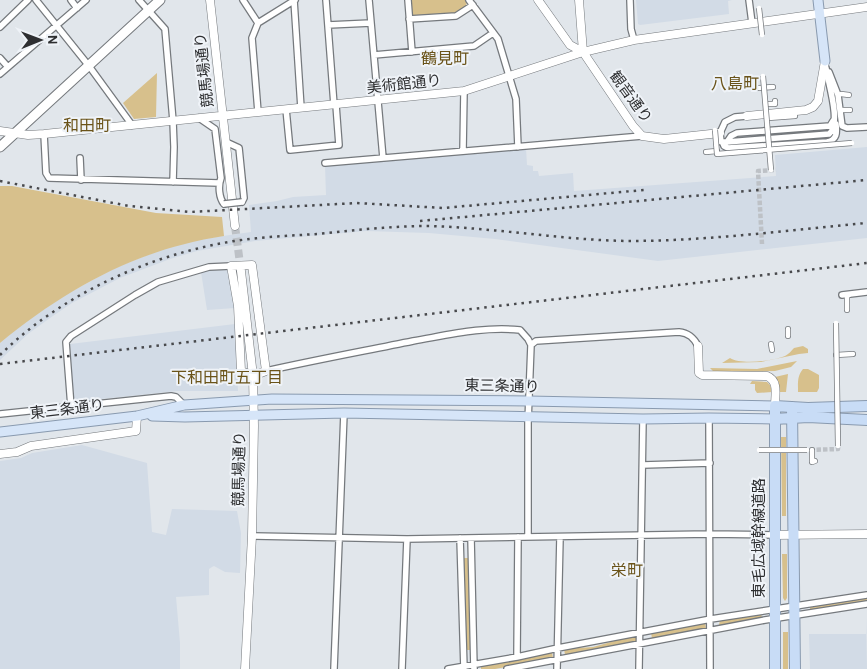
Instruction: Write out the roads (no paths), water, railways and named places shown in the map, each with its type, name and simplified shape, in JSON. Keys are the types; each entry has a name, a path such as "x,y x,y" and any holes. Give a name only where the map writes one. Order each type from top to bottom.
{"highway":[{"name":"東三条通り","path":"774,406 808,408 867,406"},
{"name":"東毛広域幹線道路","path":"774,406 775,669"},
{"path":"792,406 795,669"},
{"name":"東三条通り","path":"774,419 808,417 867,420"}],"main road":[{"path":"0,147 160,0"},
{"path":"818,0 824,61"},
{"name":"東三条通り","path":"0,432 137,416 184,405 254,400 529,401 774,406"},
{"name":"東三条通り","path":"137,416 185,417 344,413 644,419 774,419"}],"street":[{"path":"0,27 28,0"},
{"path":"36,0 89,66 132,125"},
{"path":"71,0 77,8"},
{"path":"0,74 86,0"},
{"path":"139,0 165,29 173,121 173,182"},
{"name":"競馬場通り","path":"213,0 223,115 236,226"},
{"path":"243,0 258,23"},
{"path":"258,112 252,38 258,23 294,0 301,108"},
{"path":"286,109 290,150 339,145 326,0"},
{"path":"369,0 383,158"},
{"path":"408,0 412,52"},
{"path":"538,0 570,45 583,52"},
{"name":"観音通り","path":"579,0 583,52 633,126 642,136 664,139 716,131"},
{"path":"630,0 634,40"},
{"path":"749,0 752,23"},
{"path":"410,19 456,16 471,3 498,39 516,99 518,147"},
{"name":"美術館通り","path":"0,131 14,134 44,134 464,91 583,52 634,40 867,7"},
{"path":"759,8 762,35"},
{"path":"328,25 371,23"},
{"path":"374,55 474,46 493,33"},
{"path":"0,58 8,67"},
{"path":"725,143 731,136 738,133 830,126 834,119 833,98 824,61"},
{"path":"824,61 818,101 812,107 806,110 729,119 715,130 717,154 852,143"},
{"path":"824,61 838,95 842,126 847,128 867,127"},
{"path":"763,76 762,88 768,118 771,170"},
{"path":"716,131 721,142 725,143 724,146 728,148 832,141 837,133 835,98 830,85"},
{"path":"762,88 773,87"},
{"path":"463,151 464,91"},
{"path":"841,94 849,95"},
{"path":"765,103 775,104 775,101"},
{"path":"842,110 850,110"},
{"path":"768,118 795,116"},
{"path":"199,118 215,128 221,178 219,183 220,200 224,204 242,202 244,198 239,148 226,142"},
{"path":"44,134 46,173 48,178 219,183"},
{"path":"324,163 642,136"},
{"path":"706,152 717,151"},
{"path":"80,158 81,180"},
{"path":"71,407 66,342 71,336 158,282 209,268 252,265 266,371"},
{"path":"230,266 238,306 241,371 253,376 266,371 319,359 474,330 501,328 520,330 531,345 528,416 528,537"},
{"name":"競馬場通り","path":"241,270 254,400 252,536 245,669"},
{"path":"842,295 867,293"},
{"path":"847,310 847,296 867,293"},
{"path":"836,323 838,446"},
{"path":"788,329 788,336"},
{"path":"531,345 536,341 686,332 694,338 698,346 699,373 702,375 767,376 774,380 775,384 774,406"},
{"path":"836,355 853,354"},
{"path":"0,414 171,396 176,397 184,405"},
{"path":"334,669 344,413"},
{"path":"0,454 17,452 31,446 136,431 137,416"},
{"path":"709,418 710,669"},
{"path":"639,669 644,419"},
{"path":"759,450 810,450 812,462 815,461"},
{"path":"642,465 710,463"},
{"path":"252,536 471,538 710,534 867,534"},
{"path":"517,657 518,537"},
{"path":"557,669 560,537"},
{"path":"402,669 407,538"},
{"path":"460,538 464,667"},
{"path":"471,538 474,667"},
{"path":"507,669 640,645 711,630 774,613 867,594"},
{"path":"448,669 474,667 558,648 711,619 867,604"}],"tunnel":[{"path":"762,244 758,171 776,170"},
{"path":"235,226 241,271"},
{"path":"810,450 838,449 838,446"}],"railway":[{"path":"420,221 867,180"},
{"path":"0,181 129,206 190,212 357,203 443,208 644,190"},
{"path":"0,355 48,315 103,283 162,259 235,241 374,228 430,226 603,240 658,241 867,223"},
{"path":"0,364 867,263"}],"district":[{"name":"鶴見町","path":"445,58"},
{"name":"八島町","path":"735,83"},
{"name":"和田町","path":"87,125"},
{"name":"下和田町五丁目","path":"227,377"},
{"name":"栄町","path":"627,570"}]}
